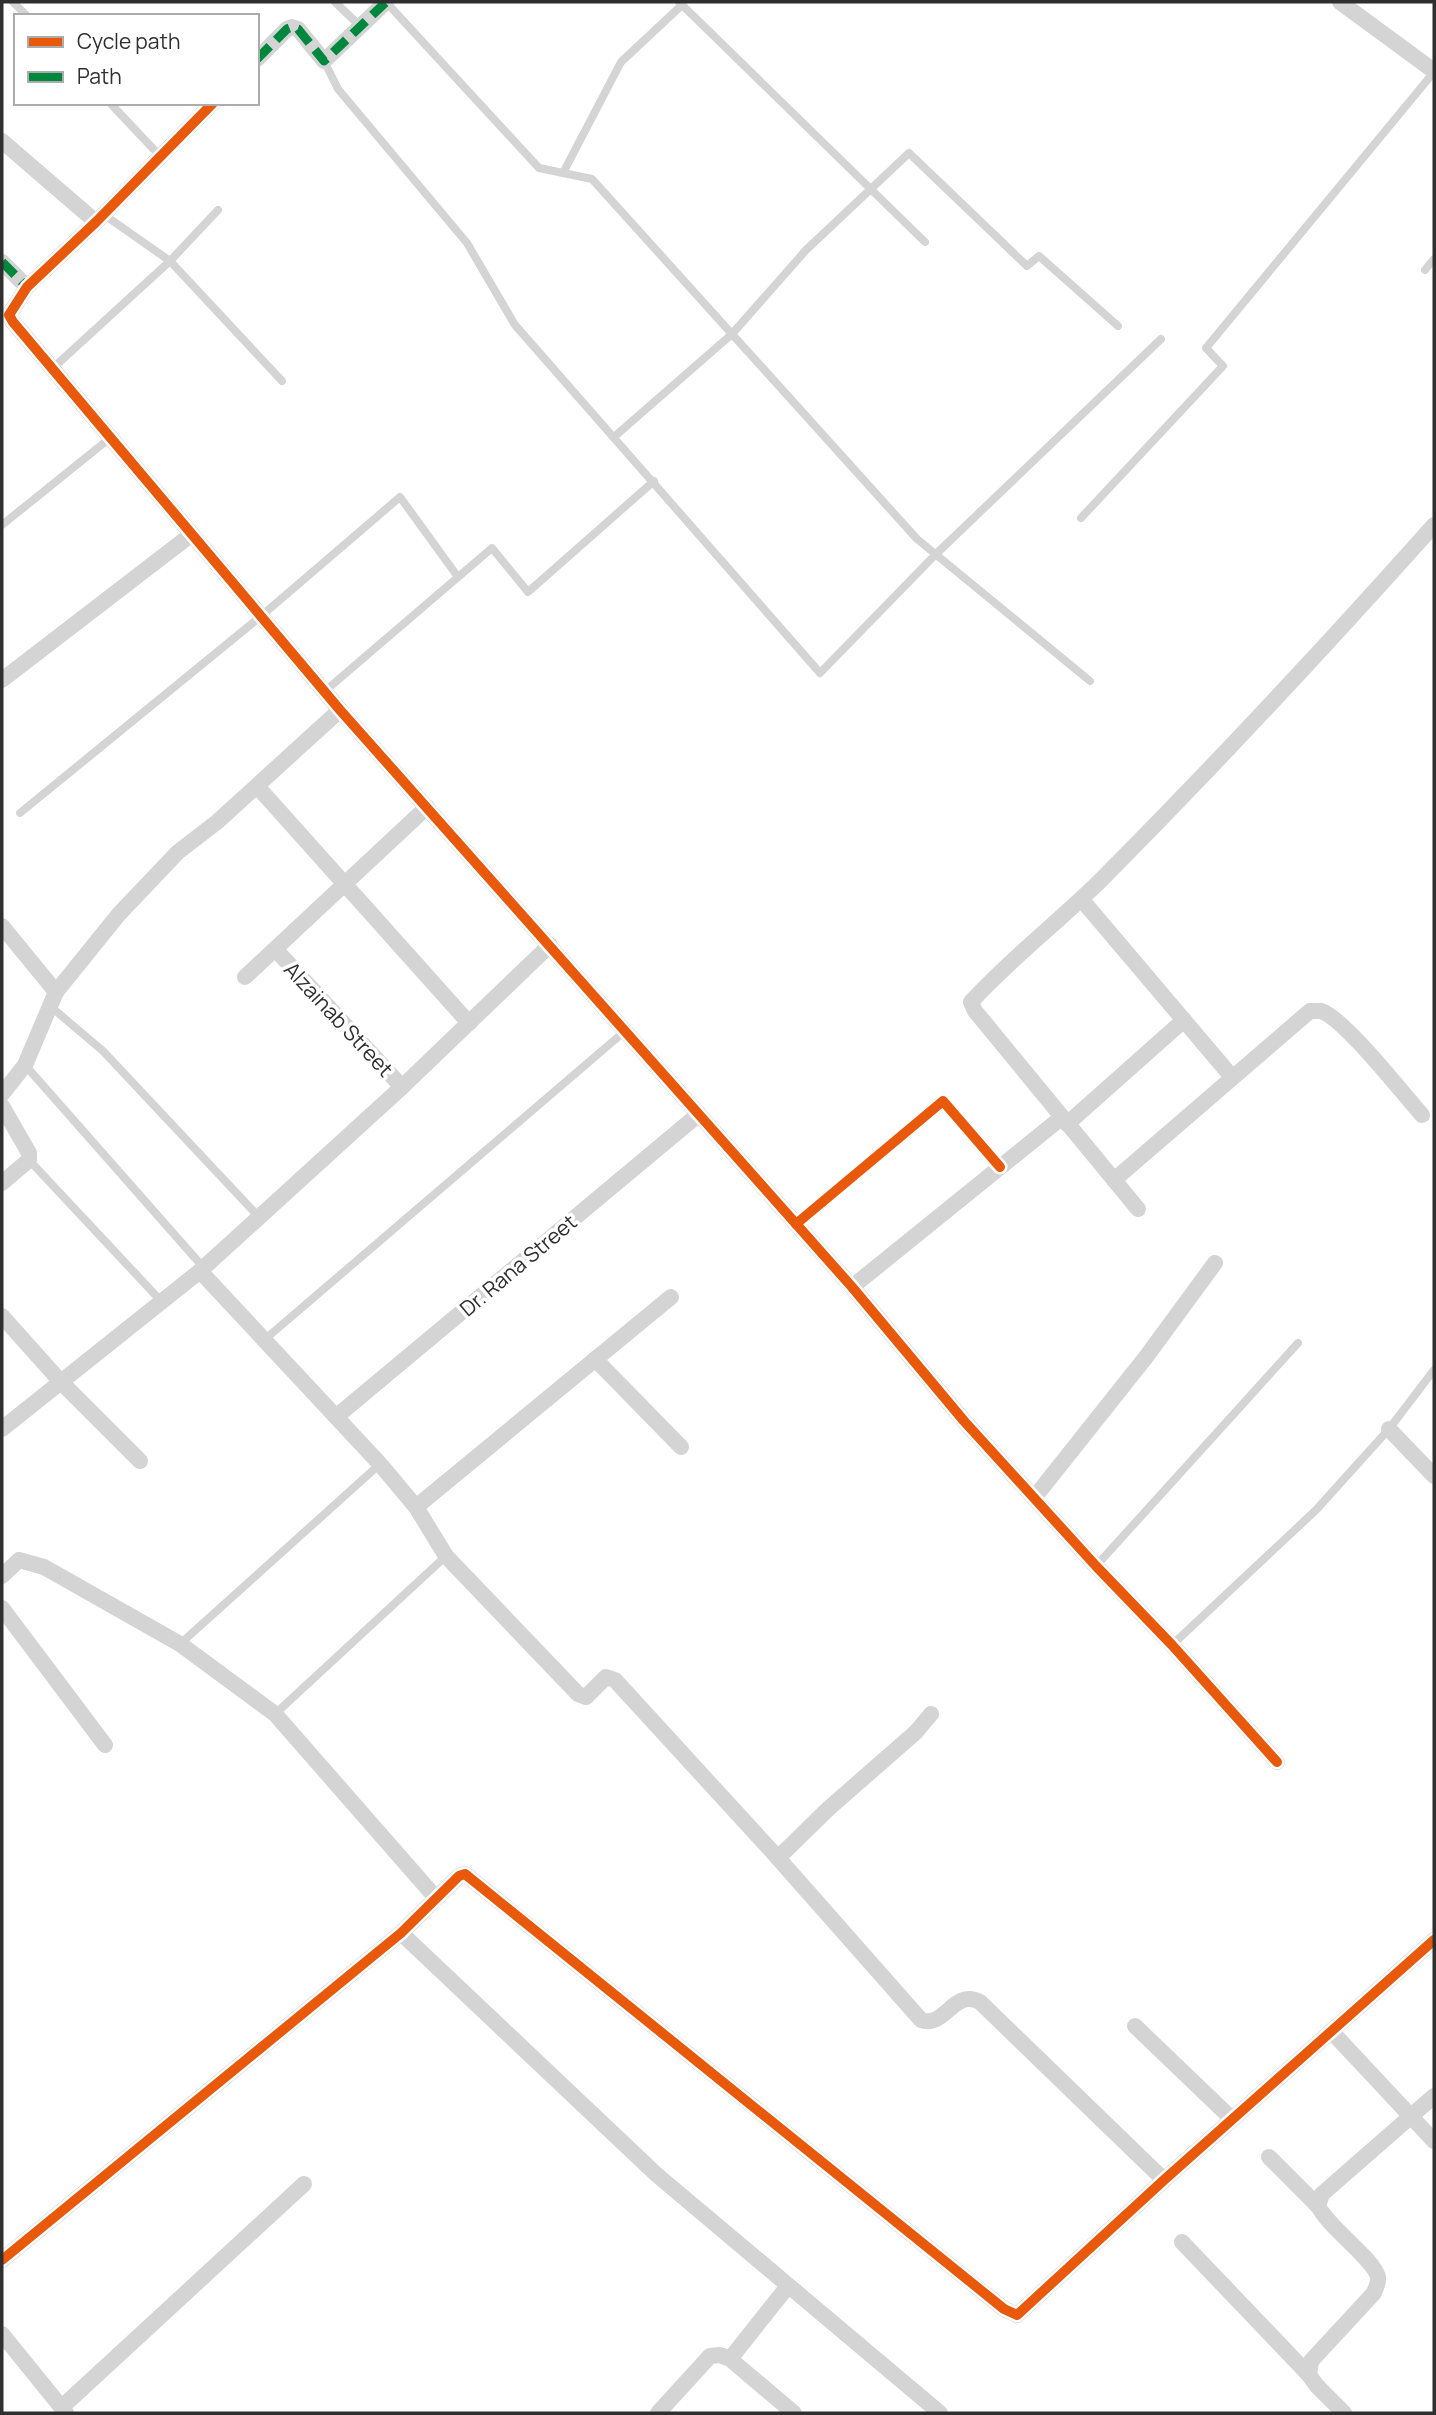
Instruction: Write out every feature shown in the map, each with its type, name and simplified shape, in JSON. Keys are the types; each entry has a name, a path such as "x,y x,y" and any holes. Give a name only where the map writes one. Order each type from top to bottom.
{"street":[{"path":"259,57 292,27 298,29 324,61 386,2"},
{"path":"1340,2 1434,72"},
{"path":"211,105 27,287 9,315 340,710 852,1287 964,1421 1277,1762"},
{"path":"2,141 99,218"},
{"path":"2,262 27,287"},
{"path":"1138,1209 975,1011 971,1002 1082,900 1203,777 1320,653 1434,525"},
{"path":"2,680 192,534"},
{"path":"2,1094 25,1065 53,999 119,914 178,852 217,822 340,710"},
{"path":"257,786 469,1023"},
{"path":"246,977 427,807"},
{"path":"1082,900 1232,1077"},
{"path":"2,926 53,999"},
{"path":"2,1429 201,1269 260,1217 550,945"},
{"name":"Alzainab Street","path":"276,950 401,1087"},
{"path":"1114,1180 1310,1011 1321,1011 1331,1016 1355,1038 1422,1115"},
{"path":"852,1287 1064,1121 1184,1020"},
{"path":"2,1106 29,1153 29,1160 2,1183"},
{"name":"Dr. Rana Street","path":"337,1416 699,1115"},
{"path":"1034,1498 1146,1357 1215,1263"},
{"path":"201,1269 263,1341 380,1464 416,1507 446,1556 578,1694 586,1696 606,1677 615,1680 921,2020 934,2020 964,1998 979,2002 1164,2180"},
{"path":"416,1507 671,1297"},
{"path":"2,1316 61,1382 141,1461"},
{"path":"595,1359 681,1447"},
{"path":"1389,1429 1434,1476"},
{"path":"2,1576 19,1560 44,1566 180,1644 275,1713 436,1898"},
{"path":"2,1608 105,1745"},
{"path":"778,1858 828,1809 916,1732 931,1714"},
{"path":"2,2260 401,1933 465,1874 1003,2309 1017,2315 1434,1940"},
{"path":"401,1933 657,2175 940,2413"},
{"path":"1135,2026 1232,2119"},
{"path":"1331,2031 1434,2141"},
{"path":"1318,2206 1322,2194 1434,2096"},
{"path":"1269,2157 1318,2206 1324,2219 1375,2269 1379,2280 1374,2293 1311,2361 1309,2375"},
{"path":"2,2334 64,2410 304,2184"},
{"path":"1182,2242 1344,2413"},
{"path":"730,2359 788,2286"},
{"path":"658,2413 710,2356 720,2355 730,2359 794,2413"}],"lane":[{"path":"335,2 360,26"},
{"path":"386,2 539,168 592,179 917,539 1090,681"},
{"path":"563,173 621,62 681,3 925,242"},
{"path":"324,61 338,89 467,243 515,325 820,673 936,554 1161,339"},
{"path":"1081,518 1223,366 1206,348 1434,72"},
{"path":"112,105 160,156"},
{"path":"614,437 732,334 806,250 909,153 1027,266 1039,256 1118,326"},
{"path":"53,368 170,261 218,210"},
{"path":"99,218 170,261 282,381"},
{"path":"1425,270 1434,259"},
{"path":"2,525 110,438"},
{"path":"326,691 492,548 528,592 654,481"},
{"path":"20,813 260,617 400,497 458,577"},
{"path":"53,999 260,1217"},
{"path":"263,1341 625,1030"},
{"path":"25,1065 201,1269"},
{"path":"29,1160 161,1301"},
{"path":"1096,1566 1298,1343"},
{"path":"1172,1645 1316,1510 1389,1429 1434,1370"},
{"path":"180,1644 380,1464"},
{"path":"275,1713 446,1556"}],"marked path":[{"path":"259,57 292,27 298,29 324,61 386,2"},
{"path":"2,262 27,287"}],"cycle path":[{"path":"211,105 96,222 27,287 9,315 13,322 340,710 852,1287 964,1421 1277,1762"},
{"path":"796,1224 943,1101 1000,1167"},
{"path":"2,2260 401,1933 459,1876 465,1874 1004,2309 1017,2315 1434,1940"}]}
